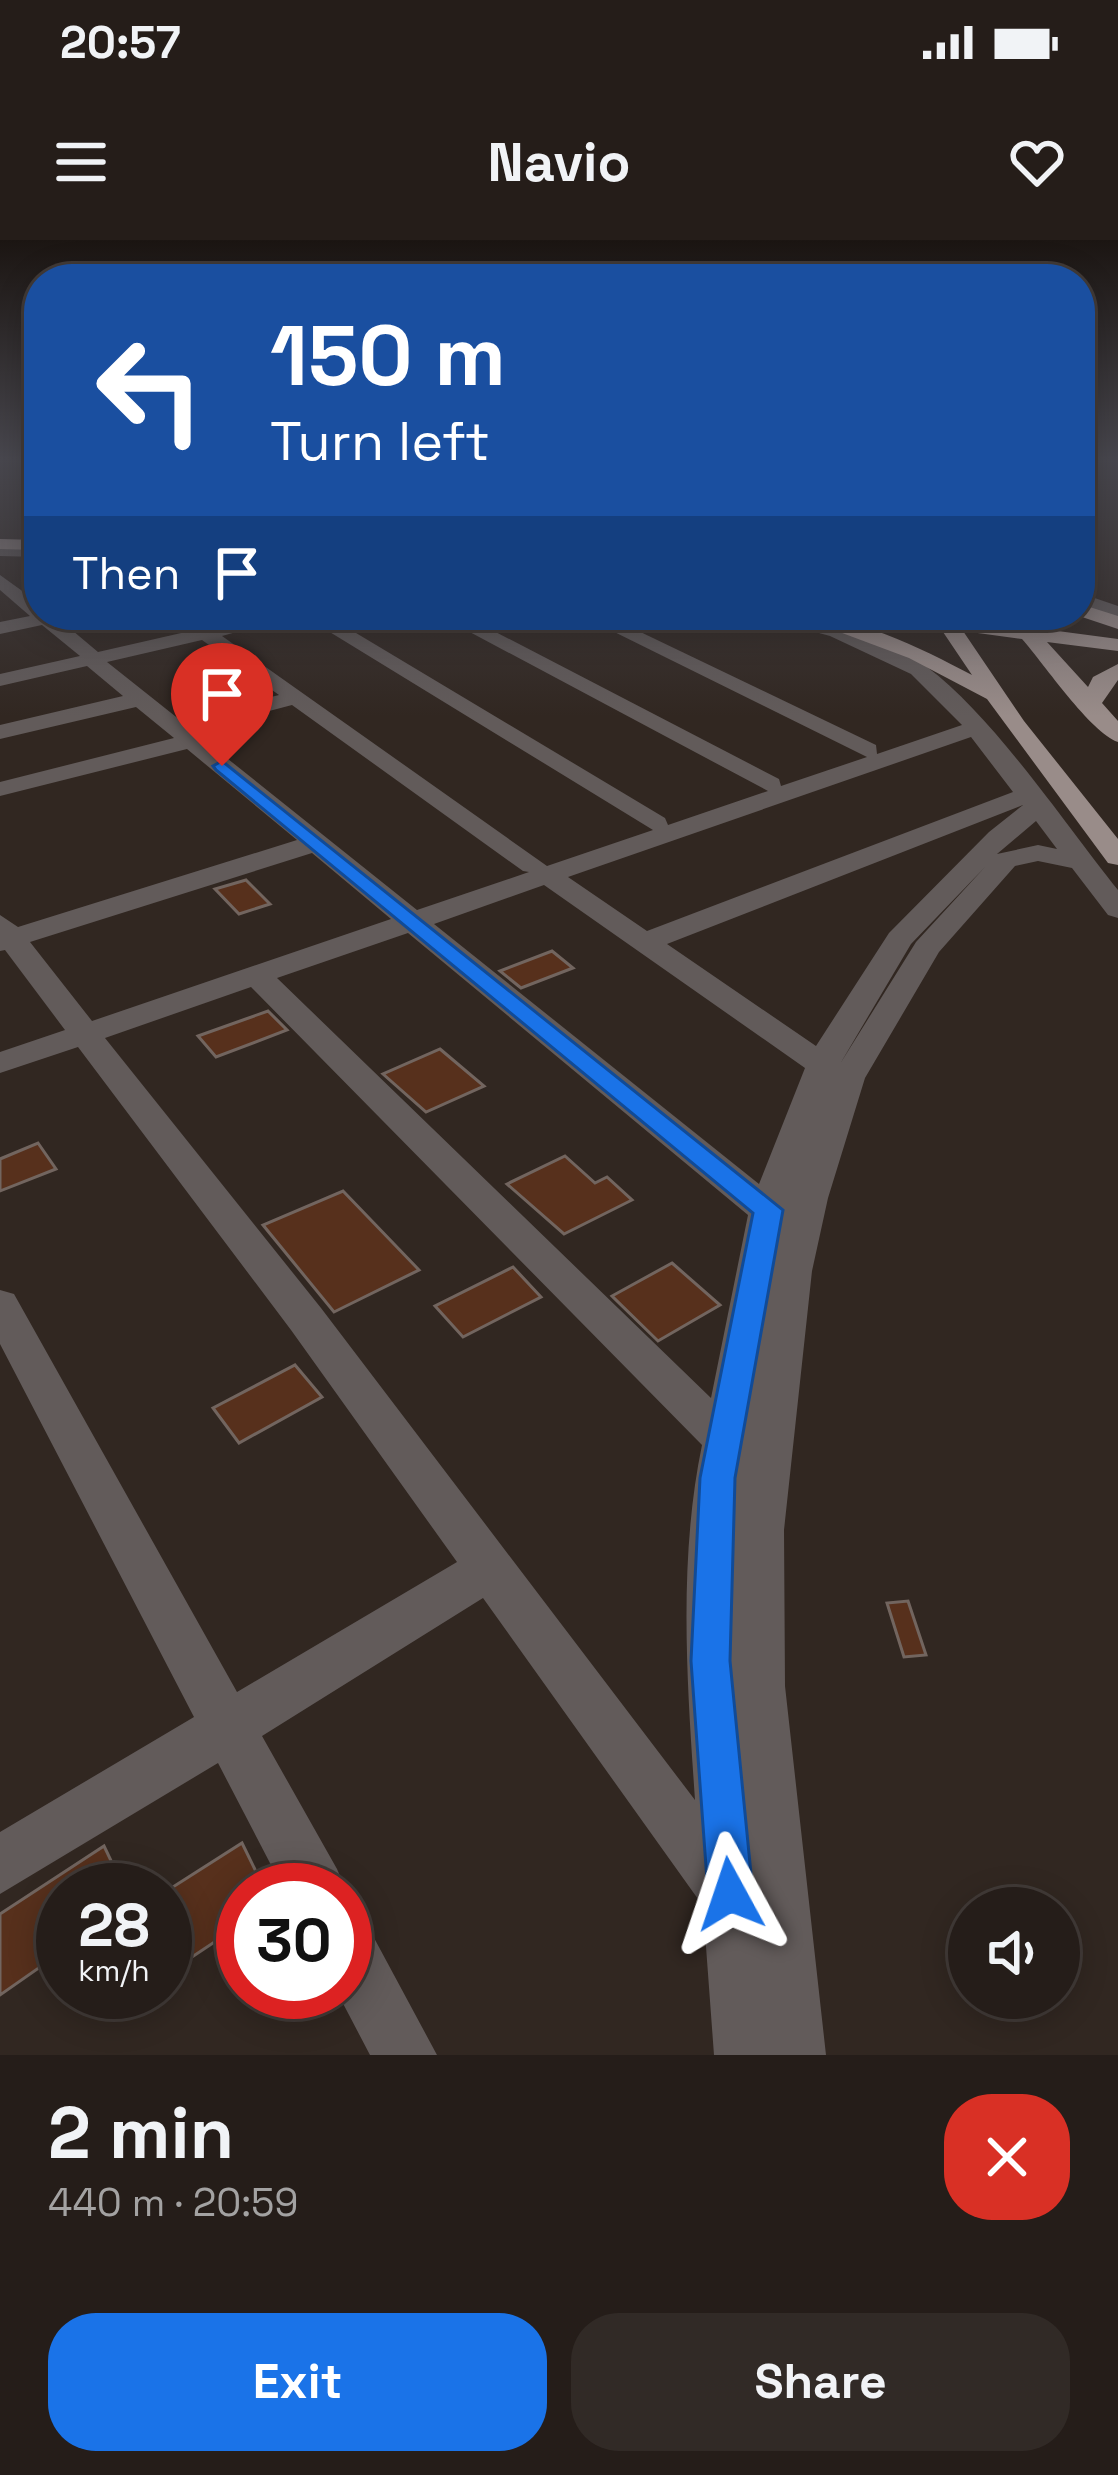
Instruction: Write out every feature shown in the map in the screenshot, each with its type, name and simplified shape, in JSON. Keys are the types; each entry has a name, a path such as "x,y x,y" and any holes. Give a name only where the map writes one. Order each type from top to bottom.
{"main road":[{"path":"847,630 916,654 997,698"},
{"path":"951,630 1099,860"},
{"path":"1022,630 1118,735"},
{"path":"1055,630 1118,645"},
{"path":"1090,706 1101,682 1118,670"}],"street":[{"path":"60,630 784,1224"},
{"path":"0,676 182,630"},
{"path":"202,630 822,1065"},
{"path":"337,630 656,823"},
{"path":"477,630 770,784"},
{"path":"621,630 868,750"},
{"path":"828,630 918,670 971,722 1032,801 1099,860 1118,909"},
{"path":"0,790 297,697"},
{"path":"0,732 140,699"},
{"path":"539,869 868,750 971,722"},
{"path":"0,1063 81,1026 971,722"},
{"path":"645,942 1032,801"},
{"path":"746,2055 711,1661 718,1478 725,1440 822,1065 899,939 1032,801"},
{"path":"315,843 4,934 81,1026 730,1894"},
{"path":"794,2055 763,1732 759,1641 760,1530 784,1224 848,1078 927,948 1006,860 1038,853 1099,860"},
{"path":"0,1044 81,1026 256,974 403,916"},
{"path":"256,974 725,1440"},
{"path":"0,1304 301,1863"},
{"path":"0,1865 490,1568"},
{"path":"372,1994 405,2055"}],"building":[{"path":"246,880 270,904 239,914 215,889"},
{"path":"552,951 573,968 521,988 500,971"},
{"path":"268,1011 287,1030 216,1057 198,1036"},
{"path":"440,1049 484,1086 426,1112 383,1074"},
{"path":"38,1143 56,1169 0,1191 0,1159"},
{"path":"565,1156 595,1183 607,1177 632,1200 564,1234 507,1184"},
{"path":"343,1191 419,1270 334,1312 263,1225"},
{"path":"672,1263 720,1305 658,1341 612,1296"},
{"path":"513,1267 541,1297 463,1337 435,1306"},
{"path":"295,1365 322,1397 239,1443 213,1408"},
{"path":"908,1601 926,1655 904,1657 887,1603"},
{"path":"242,1843 252,1863 216,1863 216,1941 192,1957 192,1875"},
{"path":"104,1846 112,1863 78,1863"},
{"path":"36,1890 36,1970 0,1995 0,1914"}],"route":[{"path":"222,766 768,1210 718,1478 711,1661 730,1894"}]}
